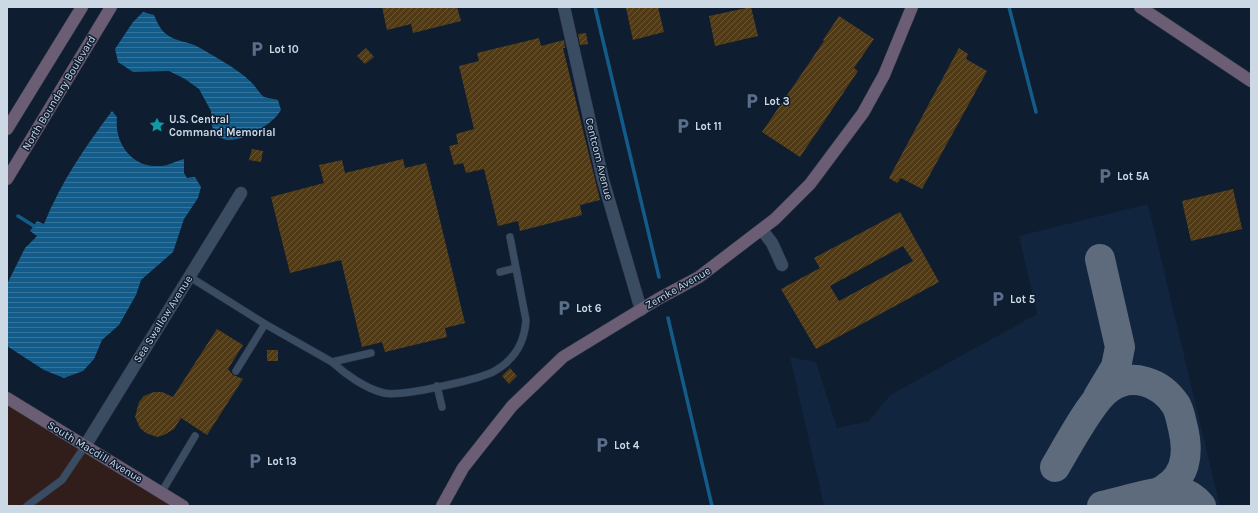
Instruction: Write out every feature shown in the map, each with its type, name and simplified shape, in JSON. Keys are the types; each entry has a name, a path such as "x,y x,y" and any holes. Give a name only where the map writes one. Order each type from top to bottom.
{"street":[{"path":"7,130 82,7"},
{"name":"North Boundary Boulevard","path":"7,179 111,7"},
{"name":"Centcom Avenue","path":"564,7 603,180 641,310"},
{"name":"Zemke Avenue","path":"442,506 463,468 512,406 563,357 699,277 762,230 810,184 863,113 884,75 912,7"},
{"path":"1140,7 1251,81"},
{"name":"Sea Swallow Avenue","path":"85,446 241,193"},
{"path":"762,230 772,244 782,264"},
{"name":"South Macdill Avenue","path":"7,398 183,506"}],"lane":[{"path":"190,277 265,324 332,362 341,370 382,393 403,394 492,372 508,362 517,351 525,331 526,320 510,237"},
{"path":"500,272 516,268"},
{"path":"236,371 265,324"},
{"path":"332,362 371,353"},
{"path":"437,386 442,407"},
{"path":"161,493 195,436"},
{"path":"26,506 62,480 85,446"}],"shaded area":[{"path":"1148,204 1220,506 824,506 790,357 816,362 837,428 869,421 890,395 1037,314 1019,236"},
{"path":"7,399 183,506 7,506"}],"water":[{"path":"143,12 154,15 160,28 170,37 196,46 212,55 247,78 264,97 278,100 281,110 266,125 244,137 228,140 215,136 212,126 211,111 199,89 185,79 169,71 133,72 118,62 115,49 133,22"},
{"path":"112,111 117,117 117,127 122,144 133,158 150,166 166,165 184,159 184,173 187,178 195,177 201,187 198,198 184,219 173,252 141,280 136,295 119,325 102,340 94,359 83,371 64,378 44,370 7,346 7,284 25,248 37,236 30,231 37,221 44,224 74,165"}],"building":[{"path":"382,7 457,7 461,21 413,33 411,24 387,30"},
{"path":"658,7 664,32 633,40 626,8"},
{"path":"751,7 758,36 715,46 709,16"},
{"path":"839,16 874,39 854,68 858,71 800,157 762,132 824,41 823,40"},
{"path":"586,33 588,44 580,45 578,34"},
{"path":"539,38 541,46 564,40 565,48 563,48 600,200 580,205 582,215 520,231 518,221 498,226 484,169 466,173 463,163 454,165 449,146 458,144 456,134 474,129 459,66 479,61 477,53"},
{"path":"366,48 374,57 365,64 357,56"},
{"path":"959,48 968,54 966,59 987,71 922,189 901,178 897,183 889,178"},
{"path":"252,149 263,151 261,162 249,160"},
{"path":"403,159 405,168 426,163 465,323 445,328 447,337 385,352 382,342 362,347 341,260 290,273 271,197 324,183 319,165 342,160 345,173"},
{"path":"1233,189 1242,229 1191,241 1182,201"},
{"path":"900,212 939,282 816,349 781,289 820,268 814,258","holes":["903,246 913,261 839,301 830,286"]},
{"path":"217,329 243,345 228,369 233,375 243,379 207,435 181,418 174,429 164,435 157,437 146,433 140,428 135,417 139,402 144,396 154,392 162,392 173,397"},
{"path":"267,350 278,350 278,361 267,361"},
{"path":"510,368 517,376 509,384 502,376"}],"waterway":[{"path":"595,7 659,277"},
{"path":"1009,7 1036,112"},
{"path":"18,216 34,226"},
{"path":"668,318 712,506"}],"taxiway":[{"path":"1098,397 1116,367 1120,347 1100,259"},
{"path":"1055,467 1094,403 1101,395 1108,389 1126,381 1136,380 1145,382 1162,390 1176,405 1180,416 1186,449 1183,467 1179,475 1165,489 1155,494"},
{"path":"1102,506 1161,492 1181,493 1188,495 1201,506"}],"place":[{"name":"Lot 10","path":"257,49"},
{"name":"Lot 3","path":"752,101"},
{"name":"U.S. Central Command Memorial","path":"157,125"},
{"name":"Lot 11","path":"683,126"},
{"name":"Lot 5A","path":"1105,176"},
{"name":"Lot 5","path":"998,299"},
{"name":"Lot 6","path":"564,308"},
{"name":"Lot 4","path":"602,445"},
{"name":"Lot 13","path":"255,461"}]}
